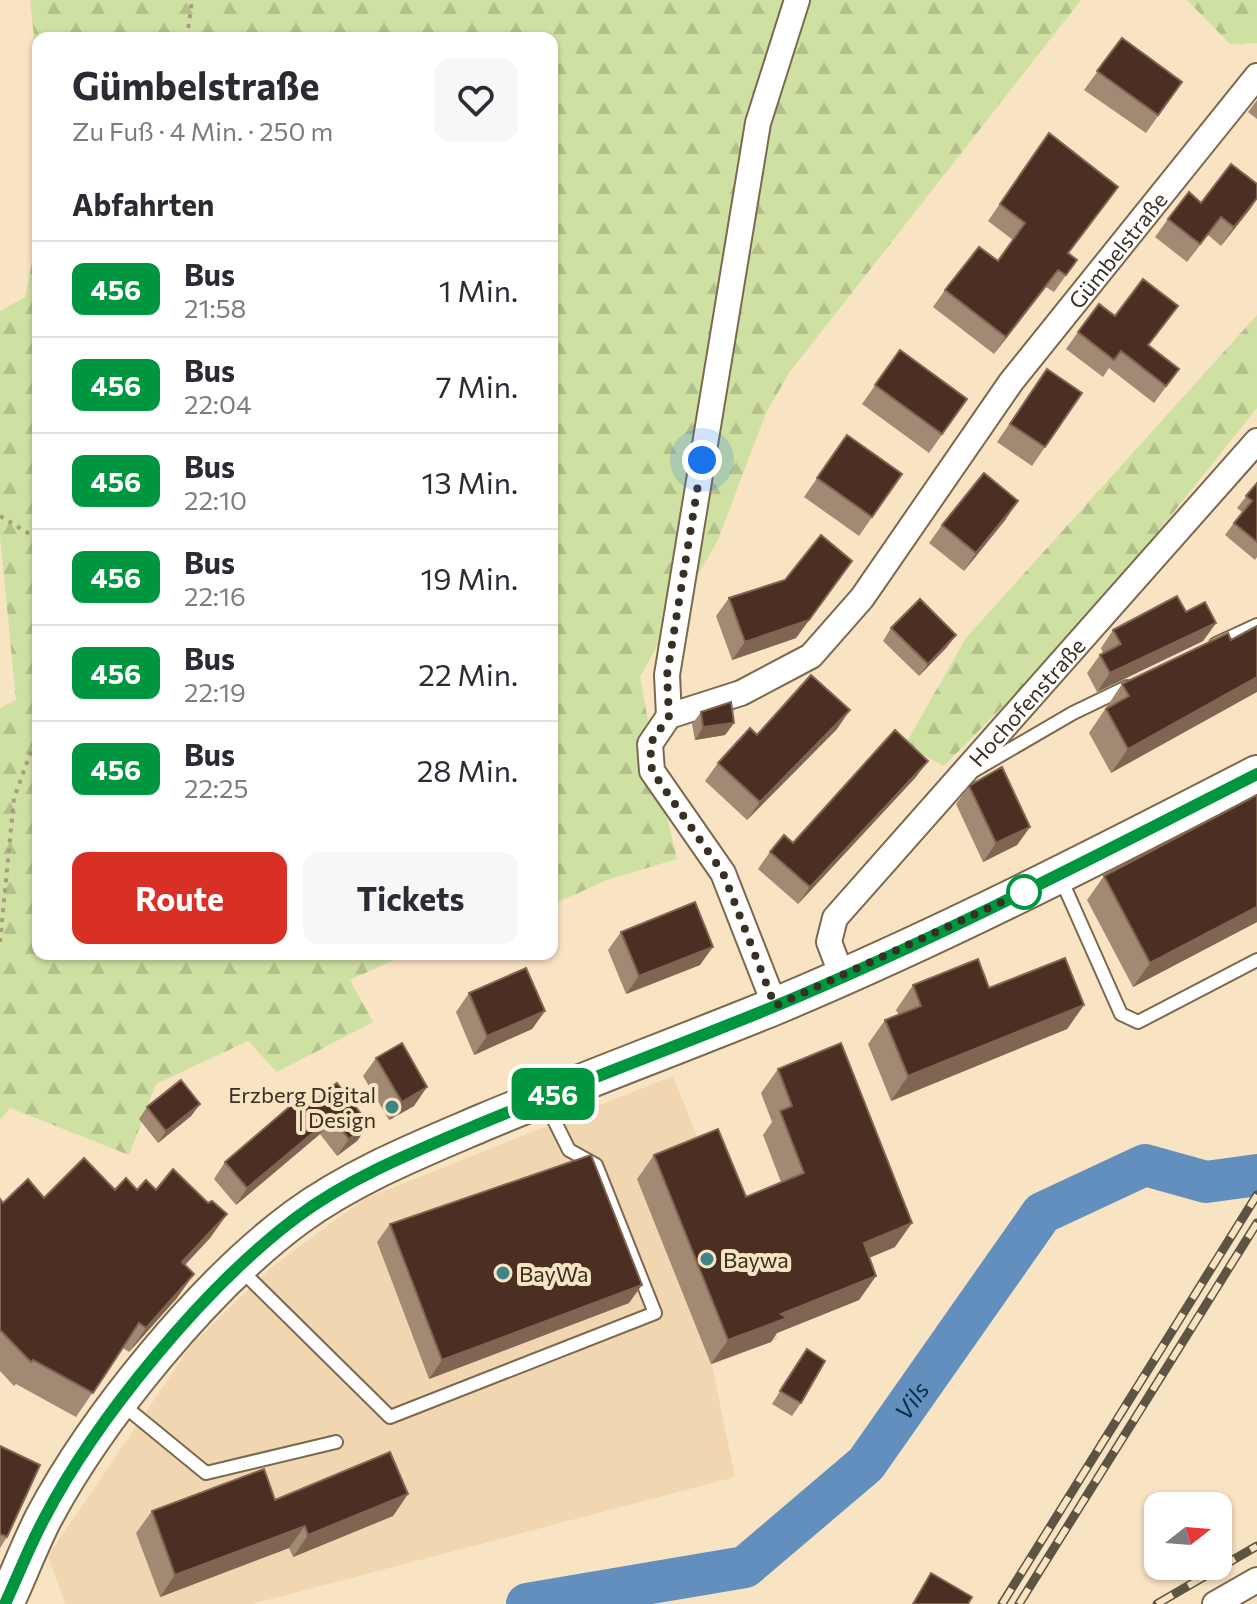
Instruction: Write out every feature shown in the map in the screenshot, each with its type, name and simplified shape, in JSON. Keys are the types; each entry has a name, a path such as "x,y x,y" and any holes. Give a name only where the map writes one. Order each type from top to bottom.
{"main road":[{"path":"5,1604 43,1519 79,1459 120,1403 198,1308 297,1217 355,1181 544,1098 775,1006 1059,876 1257,774"}],"street":[{"path":"775,1006 723,873 652,771 650,744 669,716 667,675 758,123 797,0"},
{"name":"Gümbelstraße","path":"669,716 741,693 811,656 862,598 1011,382 1257,76"},
{"name":"Hochofenstraße","path":"842,976 829,942 835,918 1257,441"},
{"path":"1215,1604 1257,1580"}],"lane":[{"path":"1208,648 1257,625"},
{"path":"955,782 1073,713 1141,681"},
{"path":"1059,876 1121,1014 1138,1022 1257,960"},
{"path":"239,1268 390,1417 655,1313 596,1165 569,1150 544,1098"},
{"path":"120,1403 206,1473 336,1442"}],"path":[{"path":"188,32 192,0"},
{"path":"0,516 32,535"},
{"path":"0,942 14,798 32,748"}],"shaded area":[{"name":"BayWa","path":"673,1076 778,1339 712,1365 735,1477 252,1604 65,1604 48,1556 192,1344 273,1266 364,1199"}],"green space":[{"path":"30,0 1081,0 789,373 766,413 718,540 640,676 659,783 677,859 607,880 558,902 558,32 34,32"},
{"path":"1187,0 1257,0 1257,43 1230,44"},
{"path":"32,263 32,960 394,960 350,980 373,1022 277,1072 248,1041 156,1084 129,1155 10,1108 0,1120 0,708 16,700 0,536 0,311 25,297"},
{"path":"1257,315 1257,408 1085,623 944,766 905,745 966,638"}],"building":[{"path":"1122,38 1182,82 1158,115 1097,71"},
{"path":"1049,133 1118,187 1068,253 1077,260 1066,275 1058,270 1006,337 945,290 979,247 998,261 1025,223 1000,204"},
{"path":"1231,164 1257,184 1257,198 1234,227 1221,217 1200,244 1168,219 1189,192 1201,203"},
{"path":"1143,279 1178,306 1148,345 1179,369 1166,386 1121,351 1114,360 1078,332 1099,304 1115,316"},
{"path":"900,350 967,399 942,434 875,385"},
{"path":"1047,369 1082,393 1045,447 1010,424"},
{"path":"847,435 902,474 872,517 817,478"},
{"path":"984,473 1018,501 976,553 942,525"},
{"path":"1257,483 1257,542 1234,523 1252,501 1246,496"},
{"path":"821,535 852,561 809,620 745,642 729,598 785,580"},
{"path":"1177,596 1186,612 1205,602 1216,623 1110,673 1100,655 1121,644 1113,630"},
{"path":"920,599 956,635 928,664 891,628"},
{"path":"1257,626 1257,677 1128,749 1106,709 1129,696 1122,684 1228,633 1231,640"},
{"path":"811,675 850,710 760,802 718,763 750,728 757,735"},
{"path":"731,702 734,723 703,727 701,712"},
{"path":"895,730 928,761 810,887 770,852 784,835 793,843"},
{"path":"1002,767 1030,827 996,843 969,786"},
{"path":"1257,795 1257,907 1150,963 1104,876"},
{"path":"695,902 713,947 639,976 621,932"},
{"path":"1065,958 1084,1005 908,1076 885,1020 921,1006 913,985 978,959 989,988"},
{"path":"526,968 545,1011 487,1036 469,993"},
{"path":"402,1043 427,1087 402,1102 376,1058"},
{"path":"841,1043 912,1223 864,1243 876,1276 781,1314 787,1318 728,1340 654,1155 718,1129 746,1197 804,1173 780,1111 792,1106 778,1069"},
{"path":"181,1080 200,1104 166,1131 147,1107"},
{"path":"337,1083 369,1124 349,1139 332,1117 247,1188 225,1162 294,1103 301,1111"},
{"name":"BayWa","path":"591,1155 642,1285 442,1360 390,1224"},
{"path":"84,1158 115,1190 126,1178 137,1190 146,1180 156,1190 173,1169 208,1203 212,1201 227,1214 182,1262 194,1274 146,1328 139,1323 93,1393 33,1360 31,1362 0,1330 0,1199 3,1203 28,1179 44,1198"},
{"path":"807,1349 825,1361 801,1403 780,1391"},
{"path":"0,1446 40,1465 7,1537 0,1534"},
{"path":"390,1452 408,1494 308,1535 305,1526 175,1575 152,1511 264,1469 275,1500"},
{"path":"931,1573 972,1597 968,1604 913,1604"}],"waterway":[{"name":"Vils","path":"527,1604 745,1567 866,1464 1042,1213 1145,1165 1206,1182 1257,1175"}],"railway":[{"path":"1002,1604 1257,1195"},
{"path":"1019,1604 1257,1223"},
{"path":"1157,1604 1257,1546"}],"bus line":[{"name":"456","path":"5,1604 43,1519 79,1459 120,1403 198,1308 297,1217 355,1181 440,1141 775,1006 1059,876 1257,774"}],"place":[{"name":"Erzberg Digital | Design","path":"392,1107"},
{"name":"Baywa","path":"707,1259"},
{"name":"BayWa","path":"503,1273"}],"route":[{"path":"702,460 667,675 669,716 650,744 652,771 723,873 775,1006 1032,888 1024,892"}]}
